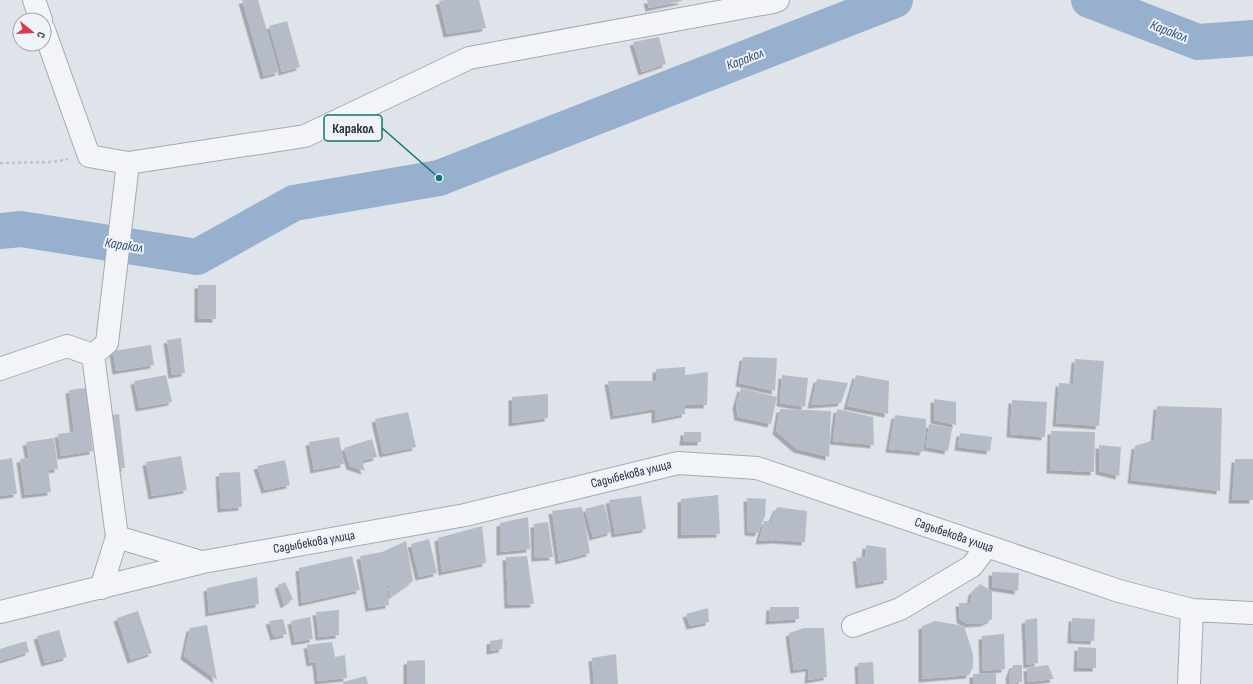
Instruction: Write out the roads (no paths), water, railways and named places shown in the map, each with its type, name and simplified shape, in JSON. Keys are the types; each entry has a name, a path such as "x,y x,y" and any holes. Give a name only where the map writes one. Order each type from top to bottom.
{"street":[{"path":"34,0 38,12"},
{"path":"52,52 89,156 128,163 305,136 469,58 778,0"},
{"path":"93,356 107,343 128,163"},
{"path":"0,370 66,346 93,356"},
{"path":"93,356 117,537 101,588"},
{"name":"Садыбекова улица","path":"0,612 203,562 466,515 678,463 757,468 1119,591 1192,610 1253,613"},
{"path":"117,537 203,562"},
{"path":"853,626 900,609 972,566 987,546"},
{"path":"1189,684 1192,610"}],"waterway":[{"name":"Каракол","path":"0,231 21,229 197,257 294,203 439,178 895,0"},
{"name":"Каракол","path":"1089,0 1198,42 1253,38"}],"place":[{"name":"Каракол","path":"439,178"}]}
